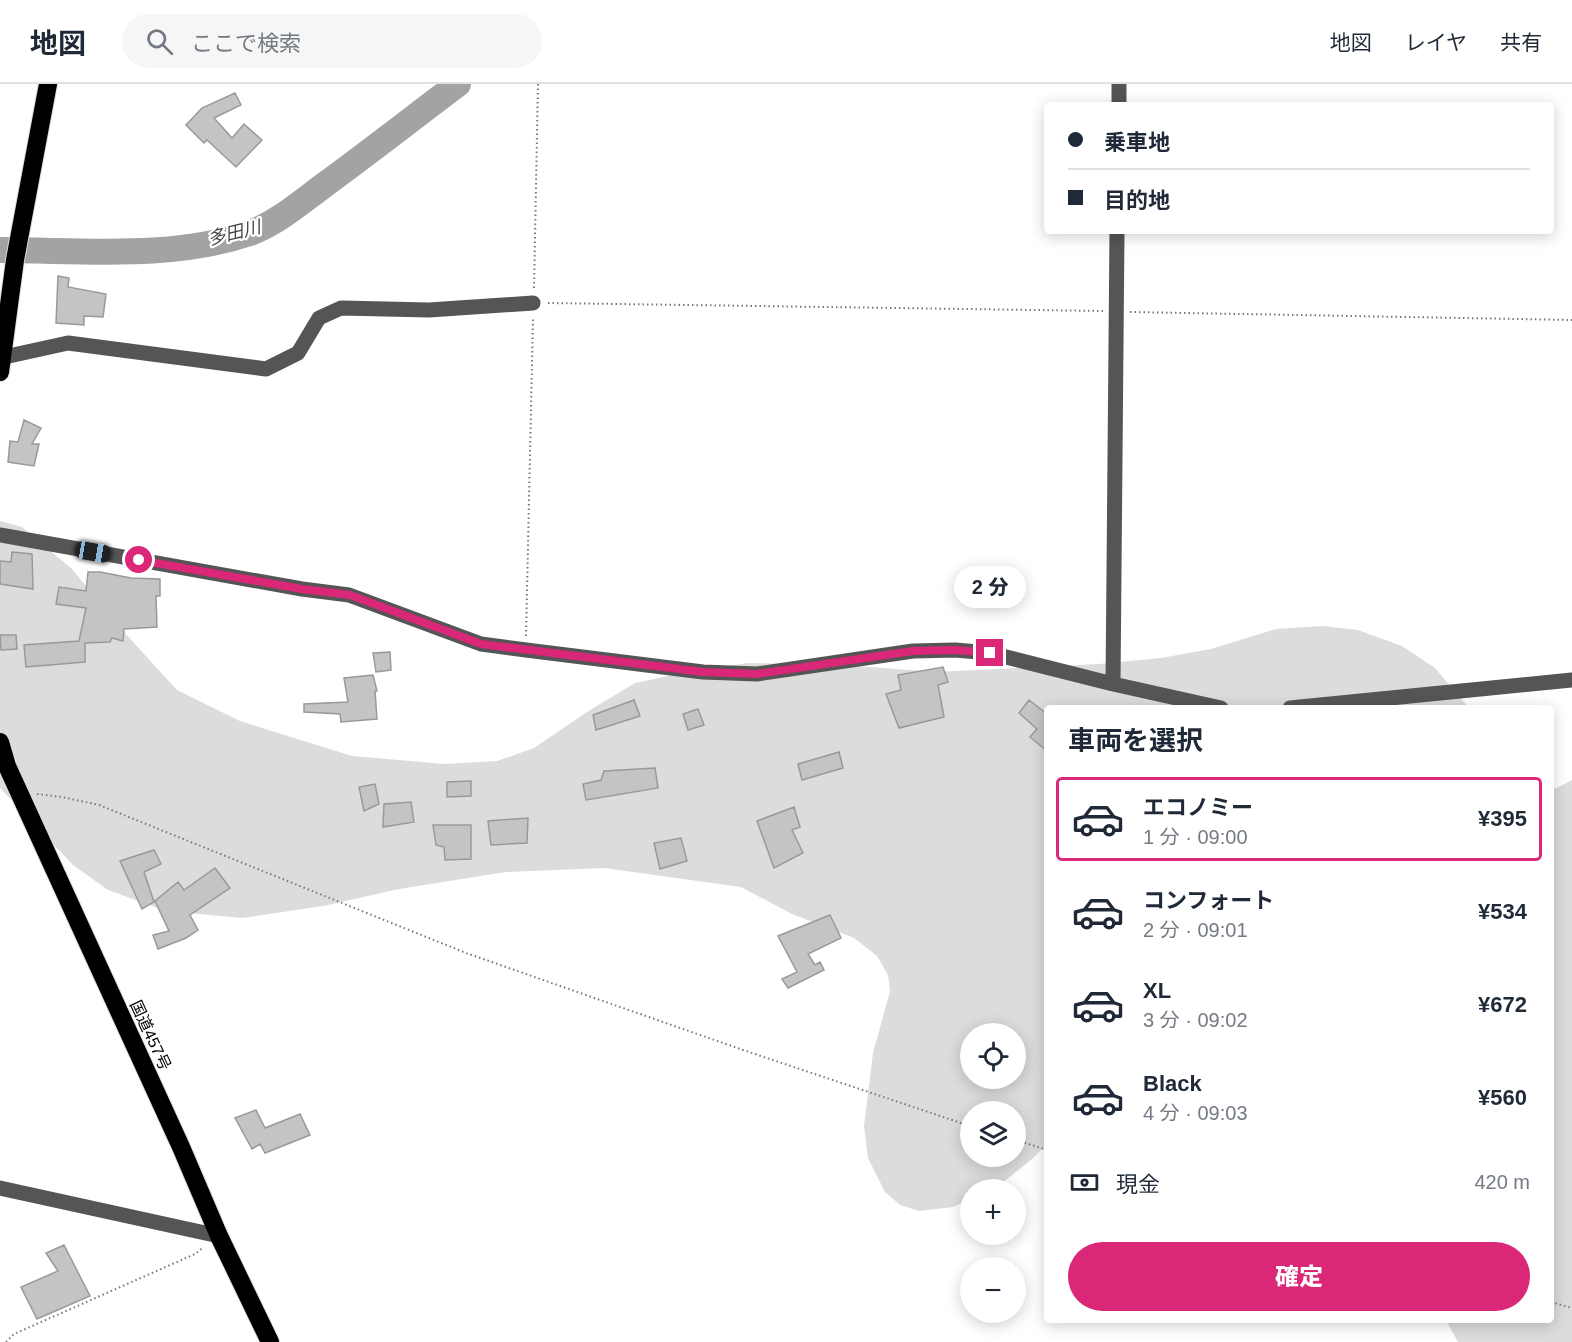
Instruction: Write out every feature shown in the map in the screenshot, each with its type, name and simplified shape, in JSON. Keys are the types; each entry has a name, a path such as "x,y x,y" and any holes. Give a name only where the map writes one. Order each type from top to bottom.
{"highway":[{"path":"1,363 15,260 48,84"},
{"name":"国道457号","path":"0,742 7,766 181,1147 219,1236 270,1342"}],"street":[{"path":"1119,84 1119,102"},
{"path":"1113,684 1117,234"},
{"path":"1,363 68,343 266,369 298,353 319,318 341,308 429,310 533,303"},
{"path":"0,535 302,589 350,595 481,644 703,672 757,674 913,651 955,650 990,653 1208,705"},
{"path":"1320,705 1572,680"},
{"path":"0,1188 219,1236"}],"path":[{"path":"526,650 538,84"},
{"path":"533,303 1572,320"},
{"path":"19,792 62,797 99,805 466,952 743,1050 960,1123"},
{"path":"1026,1143 1044,1149"},
{"path":"6,1342 14,1335 195,1254 219,1236"},
{"path":"1554,1303 1572,1308"}],"shaded area":[{"path":"0,521 22,527 72,569 123,631 177,690 240,721 352,756 445,764 497,761 534,748 635,683 747,663 843,665 936,672 1099,664 1161,658 1211,649 1276,629 1323,626 1358,630 1402,646 1435,668 1466,705 1044,705 1044,1147 1026,1164 1026,1101 960,1101 960,1167 1022,1167 1007,1179 960,1179 960,1204 953,1207 919,1211 900,1205 885,1192 868,1158 864,1126 873,1053 890,991 888,975 877,956 854,938 792,914 741,887 604,868 506,872 399,889 323,906 243,918 166,911 108,890 73,865 0,788"},
{"path":"1572,780 1572,1342 1458,1342 1448,1323 1554,1323 1554,788"}],"building":[{"path":"235,93 241,105 214,118 232,138 244,124 262,140 236,167 207,140 204,143 186,125 202,108"},
{"path":"58,276 69,278 68,287 106,294 103,317 84,316 84,325 56,323"},
{"path":"24,420 41,428 32,444 39,444 34,466 8,462 10,441 18,442"},
{"path":"12,552 32,554 33,589 0,584 0,561 11,562"},
{"path":"88,572 131,578 160,579 160,596 156,596 157,627 124,629 123,641 112,638 110,642 85,643 85,662 26,667 24,645 79,641 86,608 56,604 59,587 86,591"},
{"path":"0,635 16,635 17,649 1,650"},
{"path":"390,652 391,670 376,672 373,653"},
{"path":"943,667 948,682 938,685 944,717 899,728 886,694 901,690 898,675"},
{"path":"373,675 377,691 375,691 377,719 341,722 340,714 304,712 304,704 348,702 344,678"},
{"path":"634,700 640,716 596,730 593,715"},
{"path":"1029,700 1044,712 1044,749 1030,737 1037,729 1019,713"},
{"path":"698,709 704,725 688,730 683,714"},
{"path":"839,752 843,768 802,780 798,764"},
{"path":"655,768 658,788 586,800 583,784 601,780 604,771"},
{"path":"471,781 471,796 447,797 447,782"},
{"path":"375,784 379,804 364,811 359,787"},
{"path":"411,802 414,822 383,827 384,804"},
{"path":"794,807 800,827 792,830 803,853 774,868 757,821"},
{"path":"528,818 527,843 491,845 488,821"},
{"path":"433,825 471,825 471,859 445,860 444,847 436,845"},
{"path":"681,838 687,861 660,869 654,843"},
{"path":"154,850 161,864 144,872 154,902 142,909 120,861"},
{"path":"215,868 230,888 190,915 198,930 186,938 158,949 153,935 169,931 155,901 178,882 184,890"},
{"path":"830,915 841,938 808,954 815,965 820,962 824,970 788,988 782,979 797,972 778,936"},
{"path":"256,1110 265,1128 300,1114 310,1135 265,1153 260,1144 252,1149 235,1118"},
{"path":"64,1245 90,1296 37,1319 21,1287 58,1271 46,1253"}],"waterway":[{"name":"多田川","path":"0,250 94,252 158,250 189,247 250,233 288,212 458,84"}],"route":[{"path":"139,560 302,589 350,595 481,644 703,672 757,674 913,651 955,650 990,653"}]}
